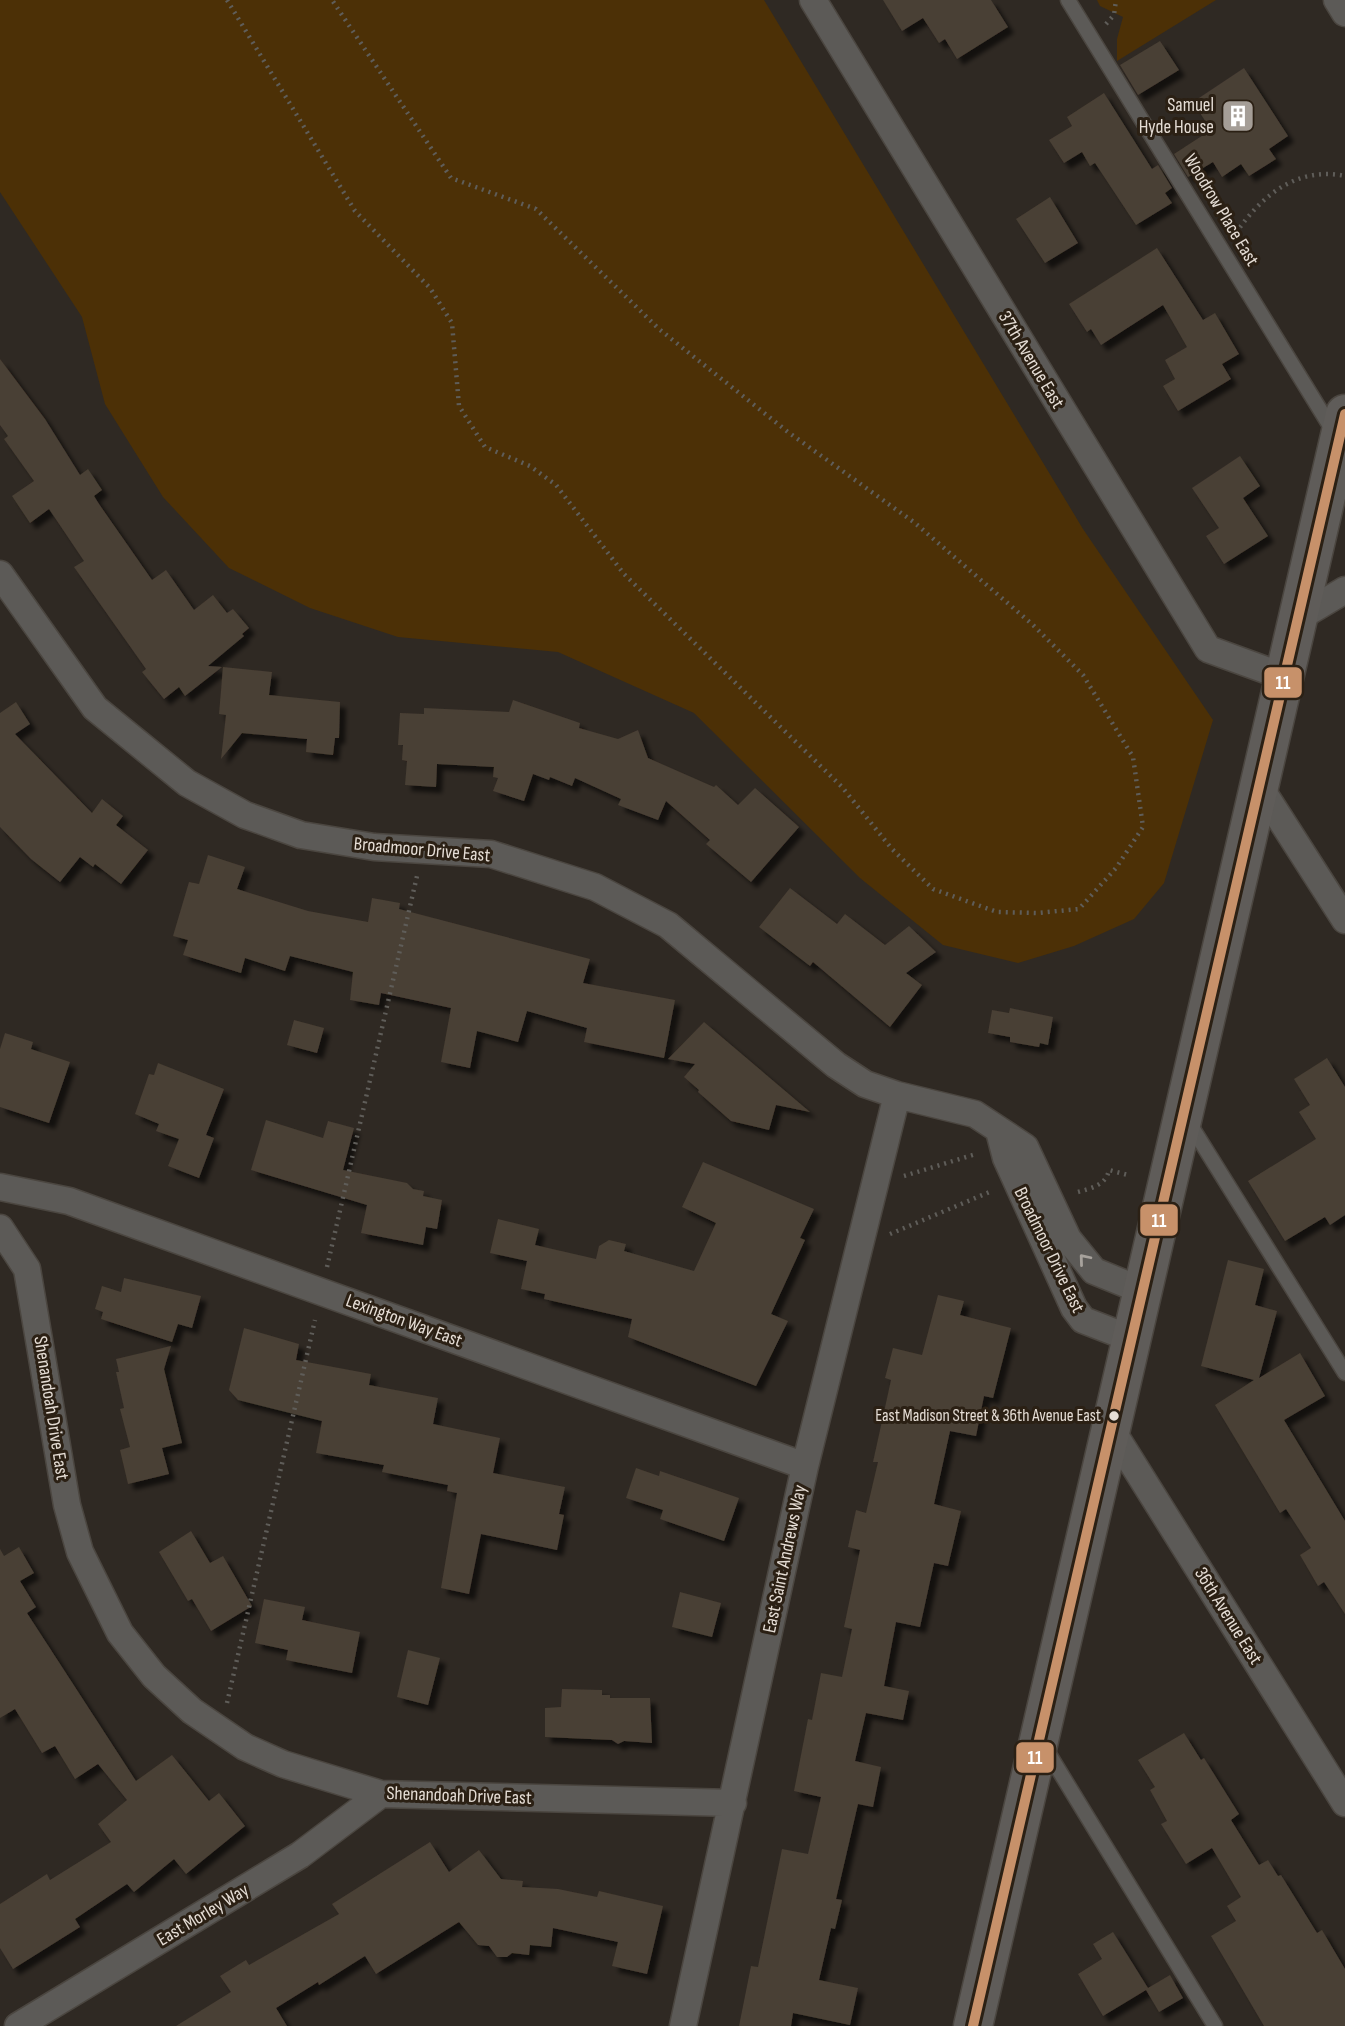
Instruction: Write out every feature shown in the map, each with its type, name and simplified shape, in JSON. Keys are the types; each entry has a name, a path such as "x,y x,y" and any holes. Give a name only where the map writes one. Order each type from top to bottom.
{"main road":[{"path":"974,2026 1342,428"}],"street":[{"name":"37th Avenue East","path":"813,0 1208,649 1284,677"},
{"path":"1337,0 1345,13"},
{"name":"Broadmoor Drive East","path":"0,574 95,708 187,783 245,815 301,835 374,847 491,854 595,887 668,925 836,1065 865,1084 897,1095 975,1114 1006,1158 1074,1308 1083,1320 1132,1339"},
{"path":"1298,618 1345,590"},
{"path":"1258,784 1345,920"},
{"name":"East Saint Andrews Way","path":"683,2026 805,1466 897,1095"},
{"name":"Broadmoor Drive East","path":"992,1141 1025,1147 1068,1239 1094,1271 1143,1291"},
{"name":"Lexington Way East","path":"0,1187 69,1201 805,1466"},
{"name":"Shenandoah Drive East","path":"0,1228 27,1269 67,1506 80,1552 120,1633 154,1676 213,1727 283,1764 381,1794 733,1803"},
{"name":"36th Avenue East","path":"1111,1429 1345,1803"},
{"name":"East Morley Way","path":"18,2026 300,1855 381,1794"}],"lane":[{"name":"Woodrow Place East","path":"1068,0 1219,245 1342,428"},
{"path":"1184,1114 1345,1373"},
{"path":"1040,1739 1215,2026"}],"path":[{"path":"227,0 355,212 430,288 452,323 459,406 485,447 530,466 555,485 624,574 842,787 891,849 933,889 997,912 1037,913 1079,909 1116,868 1143,827 1133,757 1083,675 1033,625 915,523 788,432 659,329 536,209 451,178 331,0"},
{"path":"1219,245 1236,234 1249,214 1269,194 1296,178 1332,173 1345,176"},
{"path":"326,1274 419,868"},
{"path":"895,1178 992,1141"},
{"path":"1067,1195 1099,1185 1106,1180 1109,1170 1128,1175"},
{"path":"881,1239 1000,1187"},
{"path":"225,1710 319,1309"}],"shaded area":[{"path":"0,0 764,0 1083,529 1213,720 1164,883 1134,919 1074,946 1018,963 943,945 860,878 694,713 558,652 398,637 310,608 229,568 163,497 105,404 82,317 0,192"},
{"path":"1097,0 1216,0 1117,61 1117,39 1123,17 1100,6"}],"building":[{"path":"883,0 991,0 1008,27 957,59 945,39 939,43 923,18 902,31"},
{"path":"1160,41 1179,70 1138,95 1120,65"},
{"name":"Samuel Hyde House","path":"1244,68 1288,136 1269,149 1276,159 1249,176 1241,164 1222,177 1213,162 1188,177 1174,154 1211,130 1193,102"},
{"path":"1104,93 1152,169 1158,165 1172,188 1165,193 1172,203 1136,225 1095,163 1090,166 1082,152 1064,163 1049,140 1072,126 1067,117"},
{"path":"1050,197 1078,243 1045,263 1016,219"},
{"path":"1157,248 1203,320 1215,313 1239,354 1222,364 1231,379 1178,411 1163,386 1175,379 1165,360 1187,347 1163,305 1101,345 1091,329 1087,332 1069,304"},
{"path":"0,359 45,419 80,475 88,469 102,490 94,496 152,580 166,570 194,610 213,595 227,613 233,609 249,628 242,634 244,636 208,666 222,667 185,696 179,687 164,699 142,672 146,669 74,567 84,561 49,509 30,523 12,496 34,481 4,439 8,436 0,425"},
{"path":"1240,456 1260,486 1243,498 1268,536 1224,564 1206,536 1219,528 1192,488"},
{"path":"223,667 272,672 269,695 340,702 339,738 335,738 333,755 306,752 307,739 242,733 221,759 226,715 219,714"},
{"path":"513,700 580,723 579,728 618,739 638,730 648,758 714,787 716,785 738,805 755,788 799,827 751,882 706,844 710,840 666,801 658,820 618,805 621,799 575,778 572,786 550,777 549,780 533,774 524,801 493,791 498,778 493,777 494,767 437,764 436,787 405,785 407,761 402,760 403,745 398,745 400,713 424,714 424,708 509,712"},
{"path":"16,702 30,724 15,734 92,813 102,799 123,816 116,825 148,850 121,884 95,864 93,867 80,857 60,882 31,859 0,827 0,713"},
{"path":"208,855 245,867 237,889 308,911 368,922 372,898 400,903 399,909 590,959 583,983 675,1000 664,1058 584,1042 587,1028 527,1011 518,1042 477,1031 470,1068 441,1062 451,1008 381,993 379,1005 350,1000 353,972 290,956 285,971 245,958 241,973 183,955 188,940 173,936 189,882 199,884"},
{"path":"790,888 837,924 845,914 885,945 909,926 936,952 906,973 922,985 890,1027 813,962 810,966 759,927"},
{"path":"1010,1008 1053,1017 1048,1045 1040,1043 1039,1047 1010,1042 1010,1037 988,1033 992,1010 1009,1013"},
{"path":"294,1020 324,1028 317,1053 287,1045"},
{"path":"704,1022 810,1112 776,1105 769,1130 731,1121 684,1077 695,1064 668,1059"},
{"path":"5,1033 33,1042 31,1049 70,1062 49,1123 0,1107 0,1049"},
{"path":"1327,1058 1345,1087 1345,1215 1330,1225 1325,1217 1285,1241 1248,1181 1316,1139 1299,1112 1310,1105 1294,1079"},
{"path":"158,1063 224,1089 206,1135 214,1138 199,1178 168,1166 179,1139 156,1131 159,1124 135,1114 149,1074 154,1075"},
{"path":"266,1120 323,1138 328,1121 354,1128 343,1170 407,1183 413,1189 424,1191 423,1196 442,1200 437,1229 426,1227 423,1245 361,1233 367,1205 251,1170"},
{"path":"703,1162 814,1209 800,1238 805,1240 771,1314 788,1321 756,1386 628,1337 632,1319 544,1299 545,1294 521,1289 527,1261 490,1253 498,1219 539,1229 535,1245 596,1259 599,1246 609,1240 626,1244 624,1251 694,1271 716,1223 682,1207"},
{"path":"1228,1260 1264,1269 1255,1305 1277,1311 1259,1378 1300,1353 1325,1396 1284,1420 1345,1521 1345,1614 1324,1582 1318,1586 1300,1555 1311,1548 1286,1509 1280,1513 1215,1405 1254,1380 1201,1366"},
{"path":"124,1278 201,1296 192,1328 178,1324 172,1342 101,1319 103,1312 95,1309 102,1286 121,1292"},
{"path":"938,1295 964,1301 960,1315 1011,1328 993,1398 984,1396 976,1436 950,1431 934,1504 961,1511 948,1566 934,1563 920,1627 896,1622 884,1686 909,1691 903,1720 866,1713 855,1761 881,1767 873,1807 858,1804 836,1899 842,1900 835,1929 831,1928 819,1980 858,1988 850,2025 793,2013 791,2026 739,2026 751,1966 758,1967 782,1849 808,1854 821,1797 794,1791 808,1719 812,1720 821,1673 842,1677 852,1629 844,1627 860,1550 848,1547 856,1510 866,1513 878,1462 873,1462 891,1380 885,1378 893,1348 922,1355"},
{"path":"244,1328 299,1344 296,1360 371,1374 369,1385 438,1398 433,1424 500,1438 493,1473 565,1487 559,1514 564,1515 557,1550 481,1534 469,1594 441,1588 457,1493 447,1491 448,1485 382,1472 384,1465 316,1453 322,1421 238,1400 229,1390"},
{"path":"171,1346 164,1369 182,1443 162,1448 169,1474 128,1484 120,1450 130,1447 120,1409 124,1408 116,1359"},
{"path":"636,1468 659,1476 660,1471 739,1498 724,1541 660,1519 663,1510 626,1498"},
{"path":"191,1531 210,1563 223,1556 252,1606 211,1631 192,1599 188,1601 159,1552"},
{"path":"19,1547 34,1573 20,1581 36,1607 27,1613 136,1781 172,1755 209,1801 219,1793 245,1826 186,1874 174,1859 134,1892 127,1884 75,1919 80,1927 13,1969 0,1948 0,1904 47,1874 50,1880 111,1842 98,1824 127,1800 98,1764 75,1779 55,1746 42,1753 15,1709 0,1718 0,1549 4,1556"},
{"path":"680,1592 721,1603 712,1637 672,1627"},
{"path":"264,1599 305,1607 302,1620 360,1632 352,1673 286,1660 288,1650 255,1643"},
{"path":"408,1650 440,1658 428,1705 397,1697"},
{"path":"562,1689 602,1690 602,1695 610,1695 610,1698 650,1698 652,1743 624,1741 618,1744 612,1740 545,1737 545,1708 561,1707"},
{"path":"1184,1733 1201,1760 1204,1758 1239,1814 1231,1820 1259,1865 1268,1860 1278,1876 1281,1875 1317,1933 1322,1930 1345,1969 1345,2026 1264,2026 1211,1936 1236,1921 1227,1906 1241,1897 1212,1848 1186,1864 1161,1824 1167,1821 1150,1790 1155,1787 1138,1760"},
{"path":"430,1842 449,1872 479,1850 501,1879 523,1881 522,1887 558,1889 597,1897 599,1891 663,1906 647,1974 612,1966 618,1942 553,1928 551,1947 530,1945 529,1955 512,1953 507,1957 497,1957 489,1946 478,1945 459,1922 376,1974 365,1956 319,1985 318,1982 276,2008 287,2026 176,2026 231,1992 220,1976 246,1960 249,1965 339,1914 332,1904"},
{"path":"1113,1932 1148,1988 1170,1975 1183,1998 1159,2012 1146,1990 1103,2016 1078,1974 1102,1959 1093,1944"}],"transit line":[{"name":"11","path":"973,2026 1345,414"}],"place":[{"name":"Samuel Hyde House","path":"1238,116"},
{"name":"East Madison Street & 36th Avenue East","path":"1114,1416"}]}
